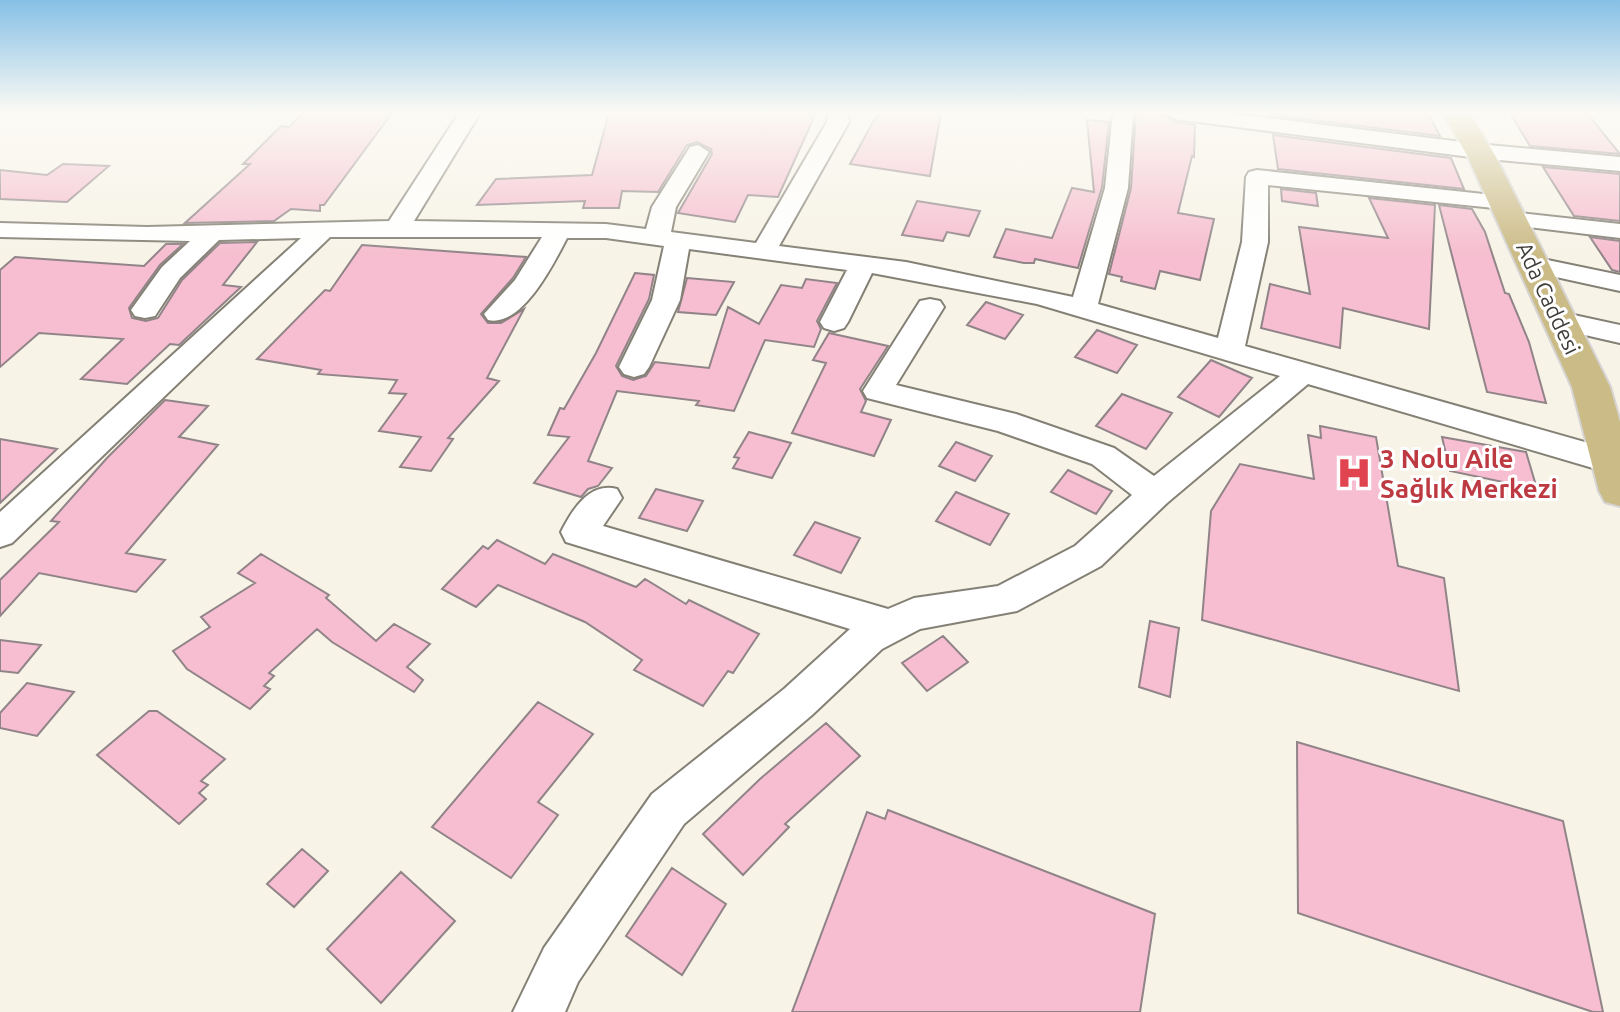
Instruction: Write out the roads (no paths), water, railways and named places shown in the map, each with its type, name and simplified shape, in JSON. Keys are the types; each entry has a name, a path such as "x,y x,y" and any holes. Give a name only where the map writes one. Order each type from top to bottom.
{"main road":[{"name":"Ada Caddesi","path":"1483,160 1591,387 1608,410 1617,472"}],"street":[{"path":"397,228 440,160"},
{"path":"634,367 666,300 669,239 657,224 663,203 682,181 693,160"},
{"path":"763,252 818,160"},
{"path":"1083,308 1122,160"},
{"path":"1579,160 1620,164"},
{"path":"1229,351 1255,242 1257,177 1508,211 1620,231"},
{"path":"6,236 397,228 606,231 863,265 1012,291 1083,308 1304,372 1617,472"},
{"path":"7,520 324,230"},
{"path":"498,314 518,297 535,275 558,230"},
{"path":"145,310 171,273 213,232"},
{"path":"834,322 863,265"},
{"path":"1533,265 1620,283"},
{"path":"930,307 878,391 1005,422 1103,456 1155,494"},
{"path":"1560,321 1620,334"},
{"path":"539,1012 561,965 668,809 798,702 868,637 914,614 1004,600 1088,556 1155,494 1304,372"},
{"path":"605,498 578,532 891,626"}],"place":[{"name":"3 Nolu Aile Sağlık Merkezi","path":"1354,473"}]}
